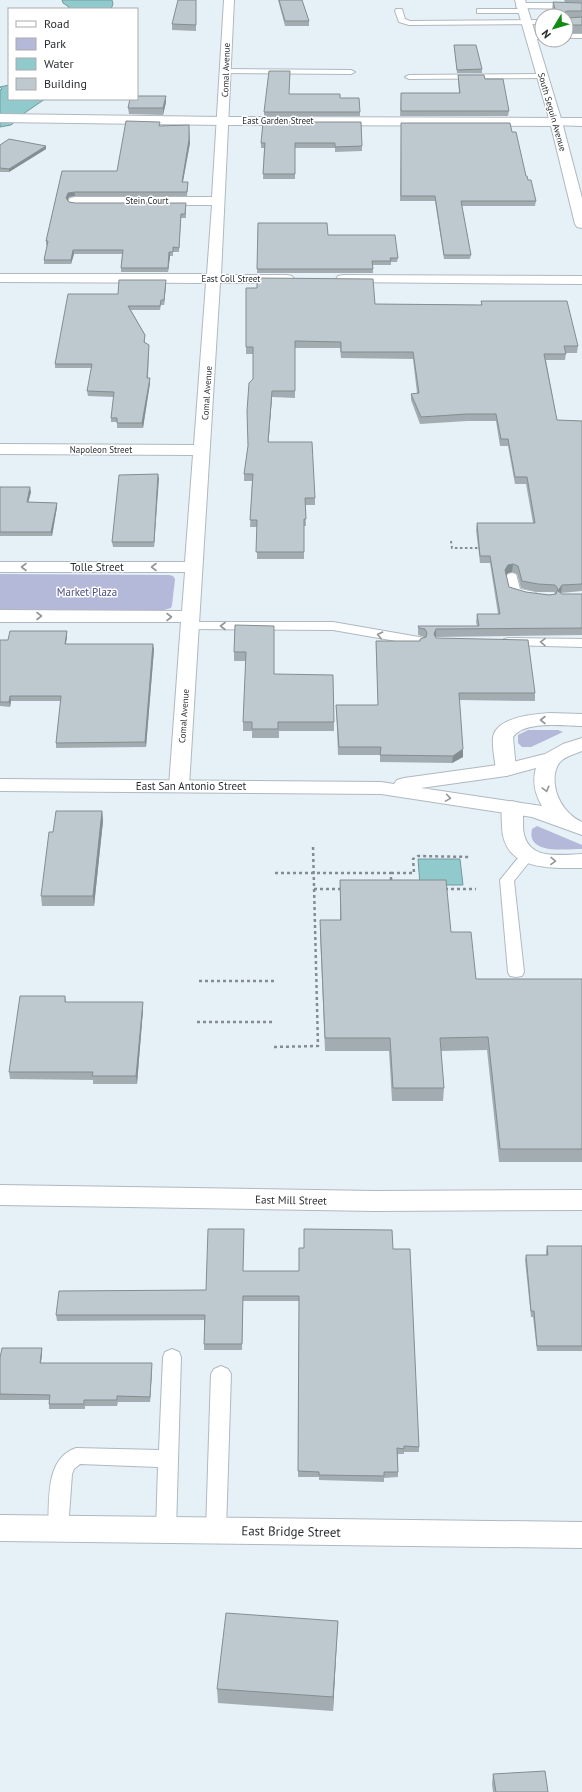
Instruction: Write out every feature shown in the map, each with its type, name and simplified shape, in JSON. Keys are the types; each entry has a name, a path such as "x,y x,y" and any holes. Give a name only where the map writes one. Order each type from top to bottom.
{"street":[{"name":"Comal Avenue","path":"179,786 219,201 229,0"},
{"path":"522,10 582,6"},
{"name":"South Seguin Avenue","path":"522,10 534,33"},
{"name":"South Seguin Avenue","path":"538,48 542,76 556,122 582,224"},
{"name":"East Garden Street","path":"0,118 223,121 582,122"},
{"name":"Stein Court","path":"75,201 219,201"},
{"name":"East Coll Street","path":"0,278 301,279"},
{"path":"333,279 582,280"},
{"name":"Napoleon Street","path":"0,449 202,450"},
{"name":"Tolle Street","path":"0,567 193,566"},
{"path":"0,616 190,622"},
{"path":"506,770 502,737 510,727 534,720 582,720"},
{"name":"East San Antonio Street","path":"382,788 506,770 552,758 582,744"},
{"path":"552,758 545,770 543,781 551,806 574,826"},
{"name":"East San Antonio Street","path":"0,785 382,788 536,811 574,826"},
{"path":"512,807 514,836 520,850 527,856 544,861 582,861"},
{"name":"East Mill Street","path":"0,1195 359,1200 582,1200"},
{"name":"East Bridge Street","path":"0,1528 582,1535"}],"lane":[{"path":"400,11 402,20 409,23 522,10"},
{"path":"480,11 522,10 534,17"},
{"path":"226,71 350,72"},
{"path":"409,77 542,76"},
{"path":"512,577 514,591 544,597"},
{"path":"190,622 333,626 419,641"},
{"path":"496,642 582,643"},
{"path":"516,972 507,880 527,856"},
{"path":"166,1530 172,1357"},
{"path":"216,1530 221,1374"},
{"path":"58,1529 62,1474 67,1463 76,1456 169,1459"}],"path":[{"path":"451,541 452,548 482,548"},
{"path":"274,1047 318,1046 313,846"},
{"path":"275,873 414,873 413,859 418,856 470,857"},
{"path":"391,873 392,889"},
{"path":"314,889 345,889"},
{"path":"438,889 476,889"},
{"path":"199,981 274,981"},
{"path":"197,1022 274,1022"}],"green space":[{"name":"Market Plaza","path":"0,574 169,575 173,576 175,579 171,608 164,610 0,610"},
{"path":"528,730 558,730 563,732 531,747 522,747 518,743 518,735"},
{"path":"537,826 582,845 582,849 558,850 541,847 535,843 532,837 532,829"}],"water":[{"path":"62,0 112,0 113,4 111,8 68,8"},
{"path":"8,85 8,100 44,100 11,125 0,127 0,90 2,89 0,87"},
{"path":"418,859 460,859 463,885 420,885"}],"building":[{"path":"178,0 196,0 196,25 172,24"},
{"path":"279,0 302,0 309,21 285,21"},
{"path":"553,2 582,3 582,11 574,11 574,8 555,8"},
{"path":"582,17 582,25 574,25 574,18"},
{"path":"454,45 476,45 482,69 457,70"},
{"path":"269,71 290,71 289,94 340,94 340,98 359,98 360,112 264,112"},
{"path":"458,75 484,75 485,79 503,79 509,111 401,111 401,93 460,93"},
{"path":"138,96 166,96 163,108 128,108 130,100 138,100"},
{"path":"126,121 160,122 159,126 189,125 189,140 182,182 188,182 187,192 75,192 68,193 66,198 69,202 75,203 186,203 185,214 181,214 179,248 173,247 173,252 169,252 168,268 121,268 123,250 73,250 71,260 44,260 48,241 46,241 62,171 117,171"},
{"path":"263,122 361,122 362,146 335,147 335,143 295,143 295,174 263,174 265,143 261,143"},
{"path":"401,123 510,123 512,132 516,132 526,176 528,180 531,180 536,201 461,201 471,255 444,255 435,196 401,196"},
{"path":"9,139 46,146 9,169 0,168 0,145"},
{"path":"258,223 327,223 328,235 395,235 398,258 390,258 391,261 372,261 373,269 257,269"},
{"path":"257,278 373,279 375,304 482,305 481,301 567,301 578,346 564,346 566,354 544,354 557,420 582,421 582,584 562,585 558,591 562,594 582,594 582,628 436,629 434,634 436,638 528,640 535,693 459,693 463,749 453,756 380,755 381,747 339,747 336,705 378,705 376,641 420,641 420,639 426,637 427,633 425,629 419,628 418,626 479,626 477,614 500,614 490,556 480,556 477,523 535,523 527,477 515,477 508,439 501,439 496,414 421,417 411,394 419,393 413,352 341,352 341,342 295,341 295,391 272,391 268,442 312,442 315,498 305,498 306,519 304,519 304,552 256,552 257,520 250,520 253,474 244,474 248,446 247,411 249,383 253,379 253,347 246,347 246,288 257,288","holes":["513,564 518,566 522,581 555,585 558,589 556,594 549,595 526,592 509,587 505,570 508,565"]},
{"path":"119,280 166,280 164,300 161,300 160,306 128,306 145,335 144,342 149,345 147,378 150,378 142,423 117,423 117,418 111,418 114,392 87,391 92,364 55,364 68,294 118,294"},
{"path":"158,474 154,542 112,542 119,475"},
{"path":"0,487 30,487 27,502 57,503 51,532 0,532"},
{"path":"235,625 274,626 274,674 333,675 334,722 278,722 278,729 252,729 252,722 243,722 246,652 234,652"},
{"path":"10,631 67,631 65,644 153,644 145,742 56,743 61,696 10,696 9,702 0,702 0,640 8,640"},
{"path":"56,811 102,811 93,896 41,896 49,832 53,832"},
{"path":"340,880 446,880 451,932 471,932 476,979 582,979 582,1149 500,1149 488,1037 440,1038 444,1088 393,1088 390,1038 325,1038 320,920 341,920"},
{"path":"20,996 65,996 65,1002 143,1002 136,1076 92,1076 93,1072 9,1072"},
{"path":"208,1229 244,1229 243,1271 299,1271 299,1248 304,1248 304,1229 392,1230 393,1249 410,1249 419,1447 404,1446 404,1449 397,1448 398,1472 384,1472 384,1476 319,1475 319,1472 298,1471 299,1296 243,1296 242,1344 204,1344 205,1315 56,1315 59,1291 206,1290"},
{"path":"547,1246 582,1246 582,1346 537,1346 534,1311 531,1311 526,1255 548,1255"},
{"path":"2,1348 42,1348 40,1363 152,1363 150,1397 117,1396 117,1400 84,1400 84,1404 49,1404 50,1395 0,1394 0,1358"},
{"path":"226,1613 338,1621 333,1697 217,1689"},
{"path":"545,1771 548,1792 496,1792 493,1774"}]}
